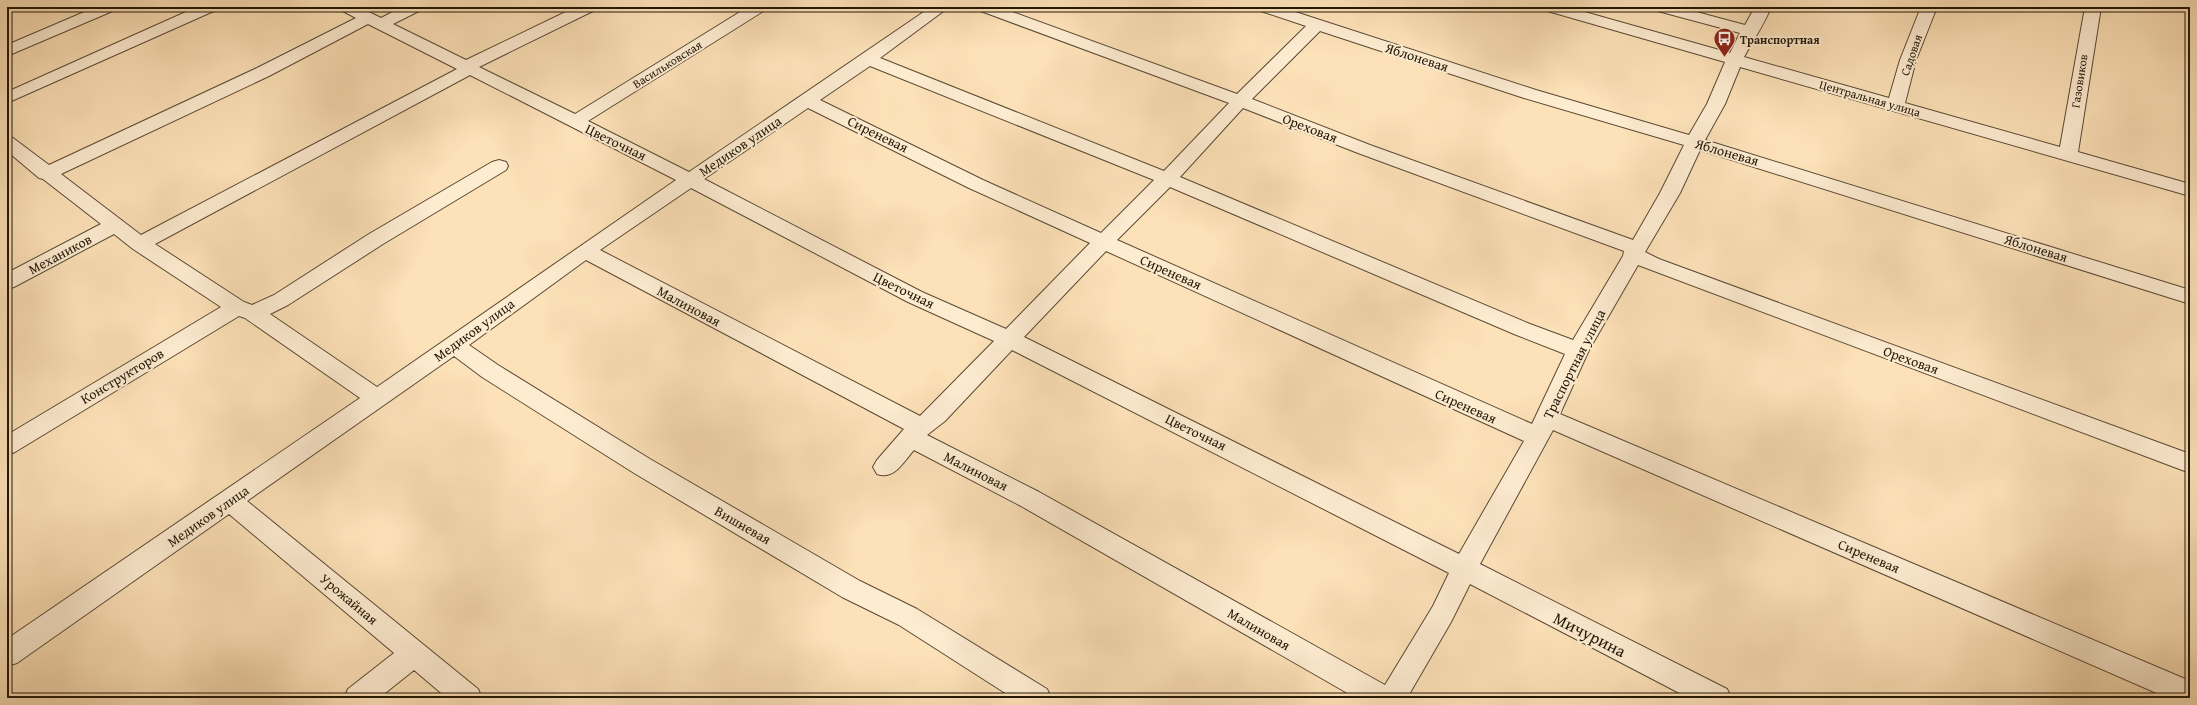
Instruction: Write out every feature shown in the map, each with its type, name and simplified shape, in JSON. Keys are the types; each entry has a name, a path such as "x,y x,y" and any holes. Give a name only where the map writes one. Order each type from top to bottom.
{"street":[{"path":"7,51 109,7"},
{"path":"7,98 210,7"},
{"name":"Цветочная","path":"347,7 691,180 916,297 1009,339 1260,464 1464,569"},
{"path":"46,174 374,21 415,7"},
{"path":"140,244 467,68 589,7"},
{"name":"Васильковская","path":"574,122 759,7"},
{"name":"Медиков улица","path":"7,654 454,345 585,251 868,59 941,7"},
{"name":"Ореховая","path":"984,7 1240,101 1634,251 1652,264 2190,464"},
{"name":"Яблоневая","path":"1264,7 1530,94 1694,143 2190,297"},
{"name":"Центральная улица","path":"1550,7 2190,190"},
{"path":"1660,7 1749,31"},
{"name":"Траспортная улица","path":"1392,698 1442,614 1464,569 1543,427 1578,350 1634,251 1670,193 1694,143 1716,104 1734,60 1749,31 1757,22 1763,7"},
{"name":"Садовая","path":"1896,105 1908,60 1929,7"},
{"name":"Газовиков","path":"2068,155 2093,7"},
{"path":"885,467 915,432 937,415 1240,101 1317,24"},
{"path":"868,59 1113,156 1522,329 1578,350"},
{"name":"Сиреневая","path":"807,100 976,184 1104,242 1543,427 2190,694"},
{"path":"11,151 46,174 113,226 245,310 377,398"},
{"name":"Конструкторов","path":"7,446 245,310 281,300 376,239 498,166"},
{"name":"Механиков","path":"7,282 113,226"},
{"name":"Малиновая","path":"585,251 915,432 1382,698"},
{"name":"Вишневая","path":"454,345 490,371 642,466 851,589 908,618 1037,698"},
{"name":"Урожайная","path":"230,500 468,698"},
{"name":"Мичурина","path":"1464,569 1717,698"},
{"path":"358,698 415,653"}],"place":[{"name":"Транспортная","path":"1725,58"}]}
